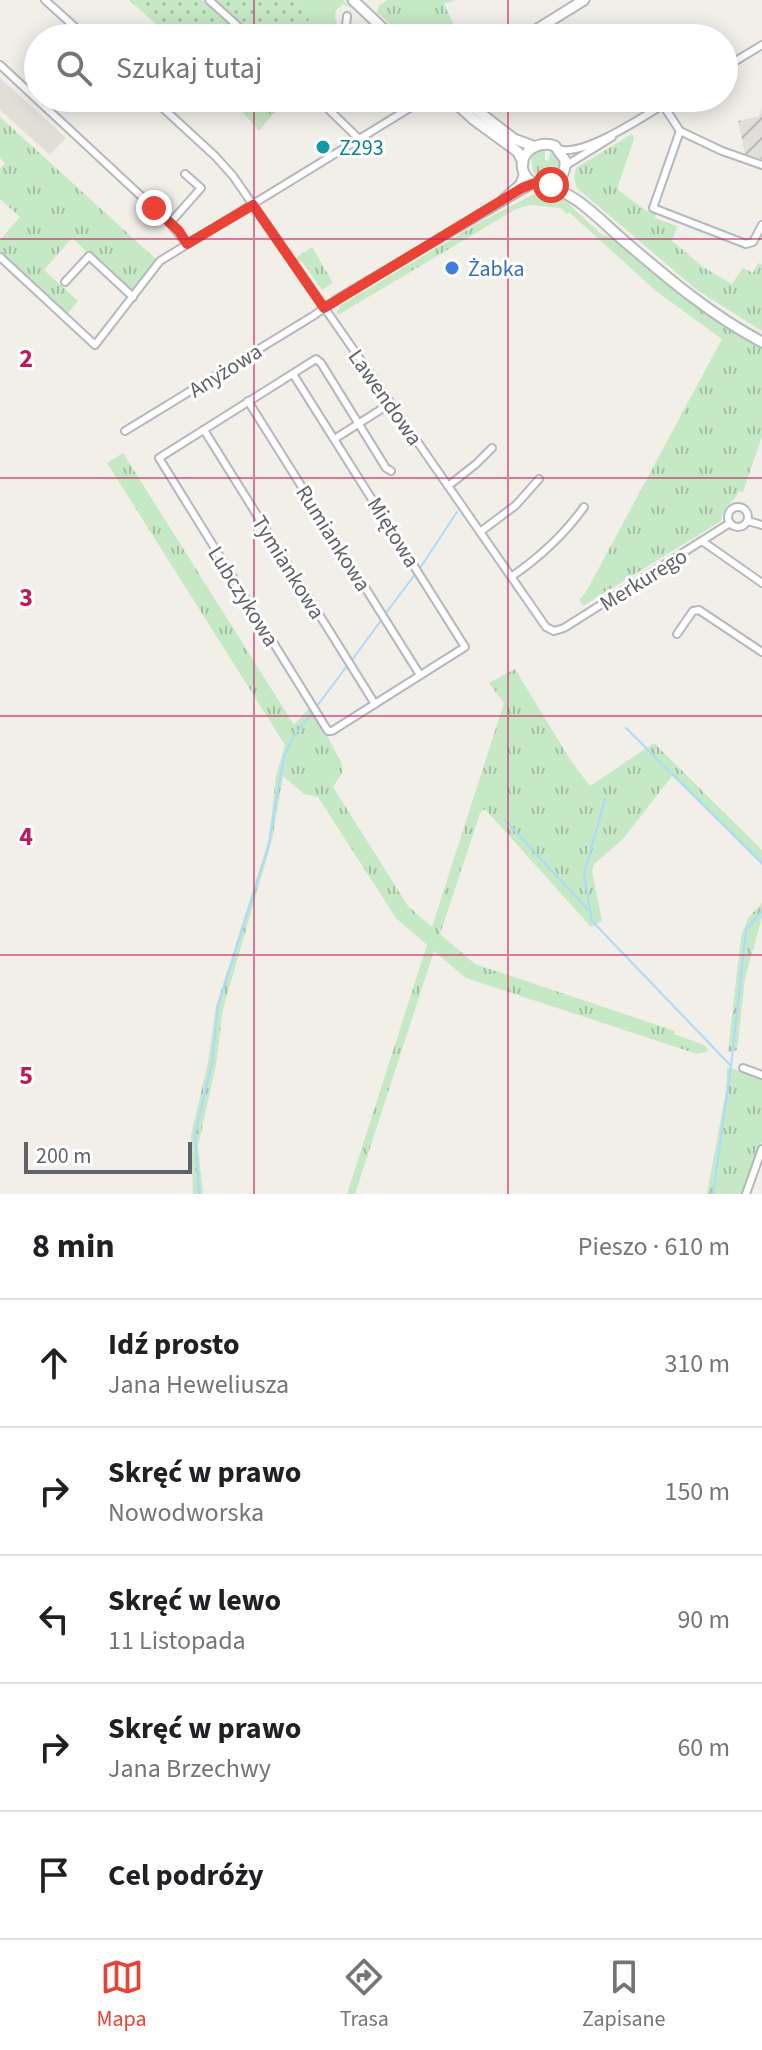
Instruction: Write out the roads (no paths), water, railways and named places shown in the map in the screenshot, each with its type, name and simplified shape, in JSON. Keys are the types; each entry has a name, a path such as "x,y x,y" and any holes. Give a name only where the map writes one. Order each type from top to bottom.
{"main road":[{"path":"353,0 378,24"},
{"path":"545,24 584,0"},
{"path":"465,112 518,152 523,168 535,183 578,201"},
{"path":"479,112 520,143 533,146 545,143 558,149 563,155 566,186 578,201 684,291 762,342"},
{"path":"523,168 526,153 533,146"},
{"path":"547,186 564,171"}],"street":[{"path":"45,0 72,24"},
{"path":"209,0 236,24"},
{"path":"346,24 347,16"},
{"path":"738,60 762,45"},
{"path":"0,65 24,87"},
{"path":"51,112 170,223 187,244"},
{"name":"Lawendowa","path":"167,112 222,164 253,205 546,627 554,631"},
{"path":"331,112 359,139"},
{"path":"0,257 95,345 160,261 403,112"},
{"path":"564,171 617,132 651,112"},
{"path":"668,112 680,131 762,165"},
{"path":"680,131 653,208 746,244 753,242 762,225"},
{"path":"558,149 567,152 575,150 617,132"},
{"path":"496,204 519,184 523,168"},
{"path":"170,223 201,188 185,174"},
{"path":"496,204 535,183"},
{"name":"Anyżowa","path":"125,431 496,204"},
{"path":"65,282 89,256 133,297"},
{"path":"293,374 318,360 386,468 391,471"},
{"name":"Lubczykowa","path":"293,374 159,458 328,731 420,675"},
{"name":"Miętowa","path":"293,374 465,647 420,675"},
{"name":"Rumiankowa","path":"248,401 420,675"},
{"path":"336,438 391,403"},
{"name":"Tymiankowa","path":"204,430 375,704"},
{"path":"448,486 492,448"},
{"path":"480,532 516,505 539,479"},
{"path":"742,507 746,497"},
{"path":"511,577 550,547 584,507"},
{"path":"742,507 747,511 748,521 740,528 730,523 730,511 742,507"},
{"path":"748,521 762,525"},
{"name":"Merkurego","path":"554,631 614,598 730,523"},
{"path":"702,541 762,583"},
{"path":"677,634 693,611 699,610 762,652"},
{"path":"743,1068 762,1075"},
{"path":"746,1194 762,1149"}],"waterway":[{"path":"420,568 457,512"},
{"path":"386,613 416,573"},
{"path":"352,660 382,619"},
{"path":"317,706 347,666"},
{"path":"199,1194 195,1134 212,1063 218,1006 268,848 284,757 292,739 313,711"},
{"path":"626,728 762,863"},
{"path":"605,799 584,874 592,921 731,1066"},
{"path":"505,820 588,910"},
{"path":"713,1194 746,930 762,911"}],"place":[{"name":"Z293","path":"323,147"},
{"name":"Żabka","path":"452,268"}]}
